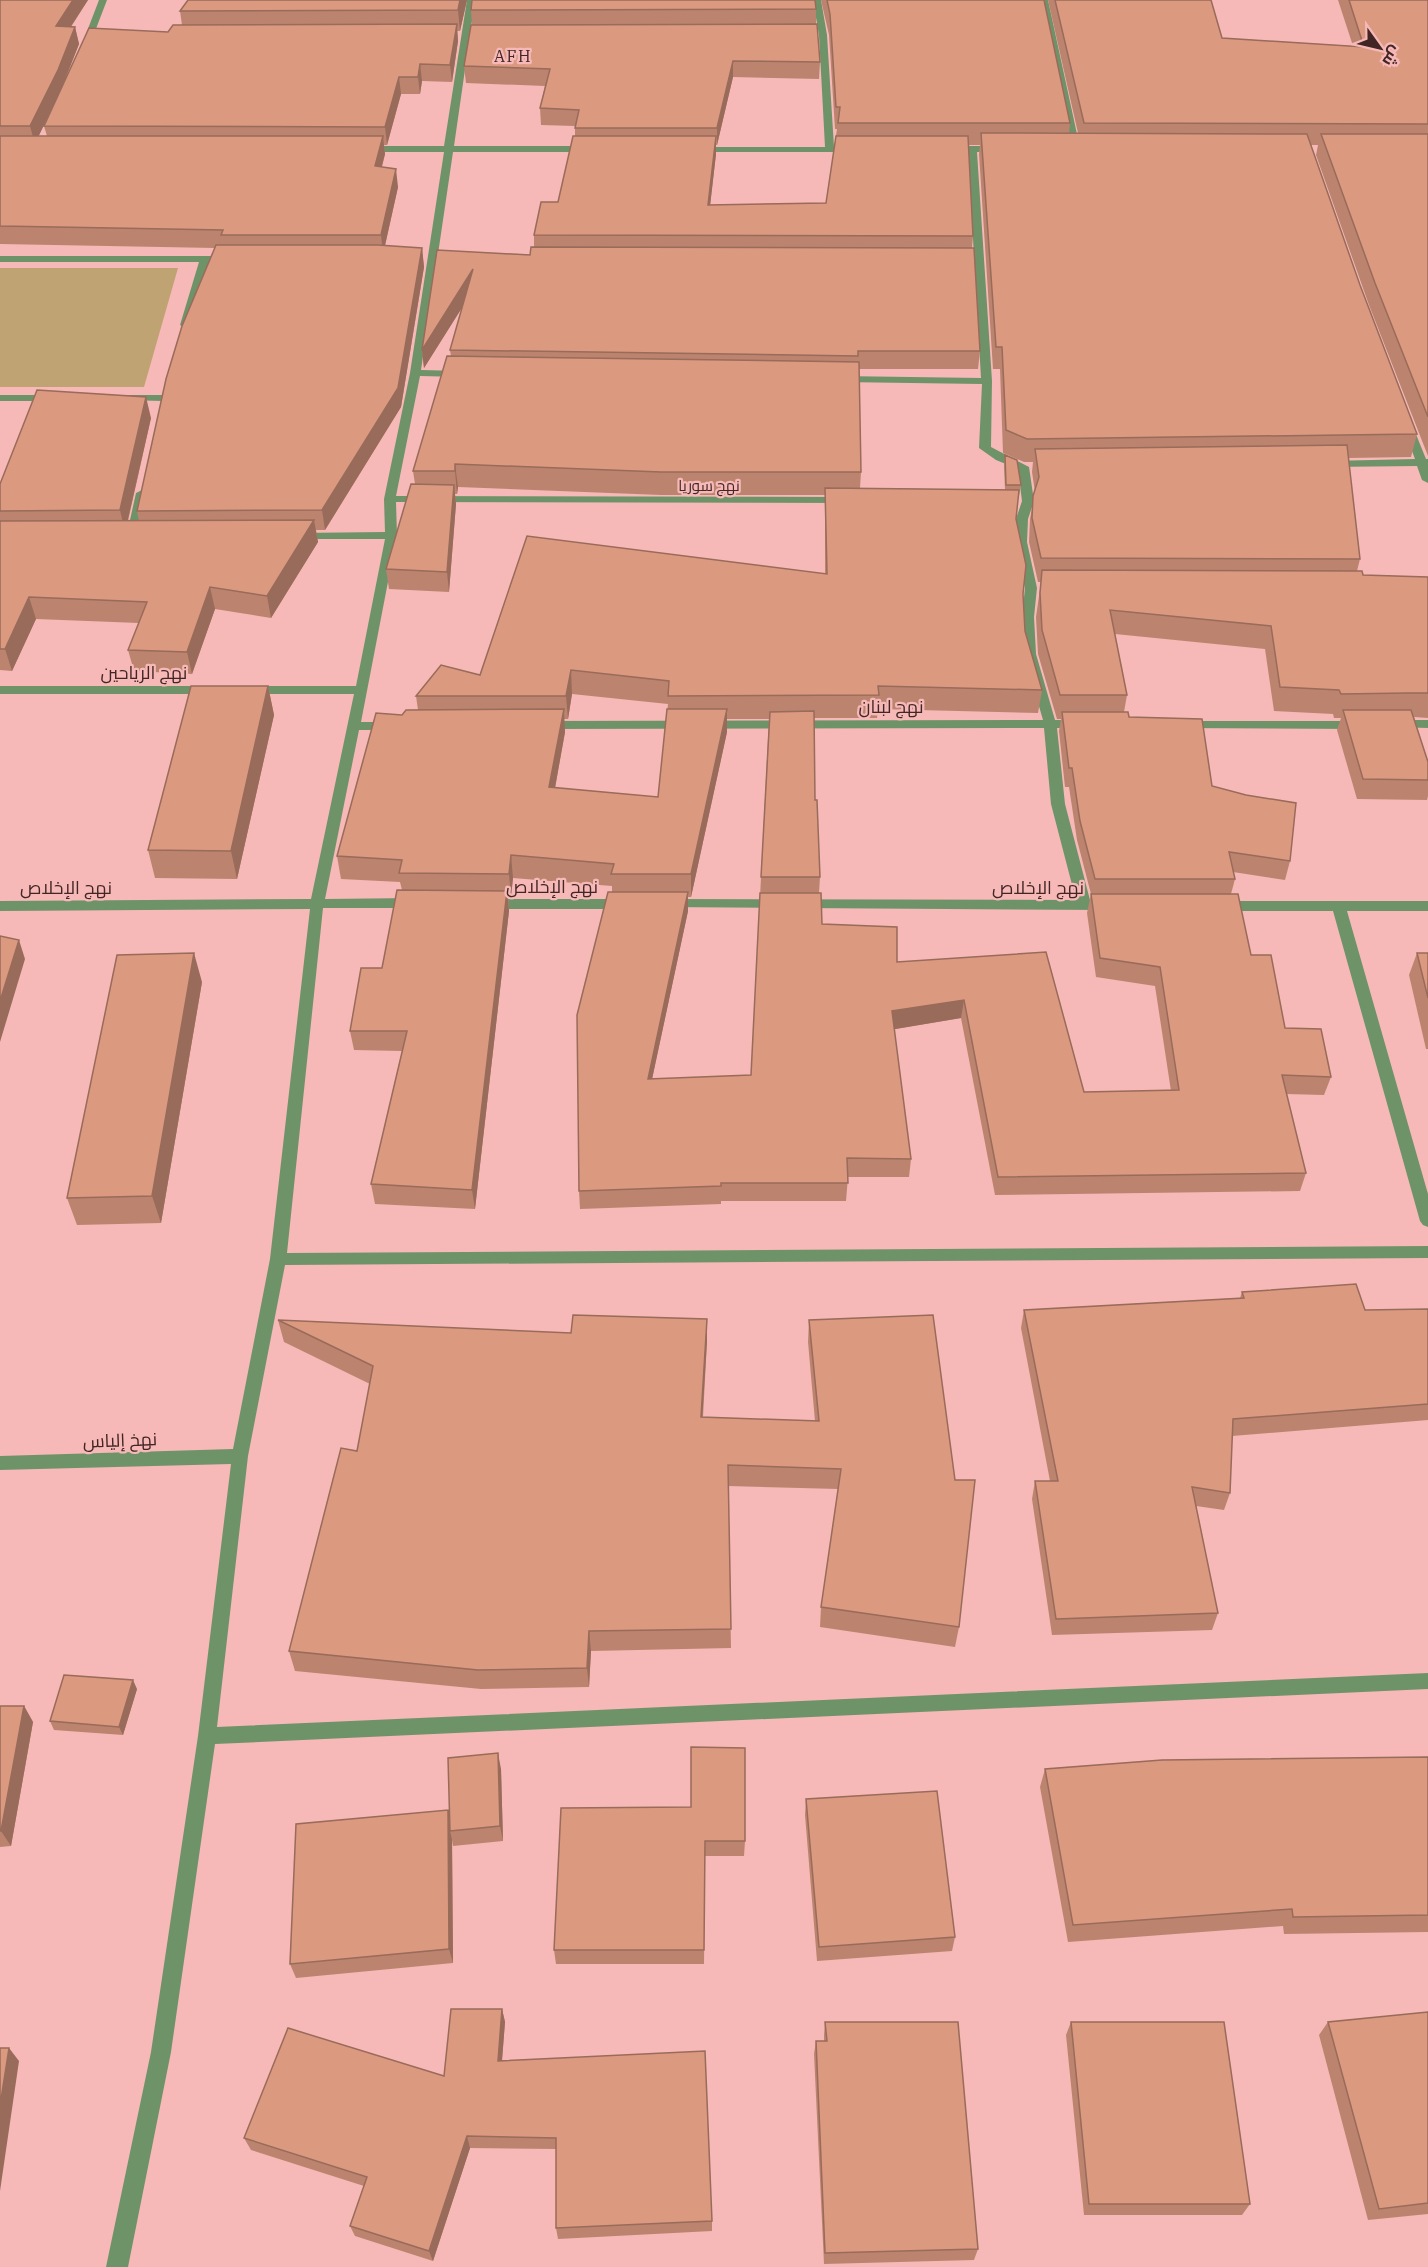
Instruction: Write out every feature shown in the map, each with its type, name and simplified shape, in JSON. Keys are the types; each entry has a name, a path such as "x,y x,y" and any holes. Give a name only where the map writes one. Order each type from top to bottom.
{"street":[{"path":"80,58 104,0"},
{"path":"117,2267 161,2052 207,1736 240,1456 278,1259 317,903 378,611 391,535 390,499 415,373 471,0"},
{"path":"817,0 823,35 830,150"},
{"path":"1044,0 1075,148"},
{"path":"811,35 823,35"},
{"path":"89,38 100,37"},
{"path":"972,148 972,260 987,381 985,448 1000,458 1029,467 1022,501 1021,543 1037,588 1028,617 1030,654 1050,724 1058,804 1084,905"},
{"path":"937,149 1006,148"},
{"path":"1064,148 1087,148"},
{"path":"356,149 604,149"},
{"path":"687,150 865,149"},
{"path":"0,259 241,259"},
{"path":"183,334 205,259"},
{"path":"415,373 475,374"},
{"path":"832,379 987,381"},
{"path":"0,398 70,398"},
{"path":"117,398 164,399"},
{"path":"1404,418 1425,462 1428,480"},
{"path":"1316,464 1425,462"},
{"path":"132,538 145,480"},
{"name":"نهج سوريا","path":"390,499 863,501"},
{"path":"285,536 391,535"},
{"name":"نهج الرياحين","path":"0,690 361,690"},
{"name":"نهج لبنان","path":"532,726 1096,724"},
{"path":"1165,725 1428,724"},
{"path":"353,726 401,726"},
{"name":"نهج الإخلاص","path":"0,906 424,903"},
{"name":"نهج الإخلاص","path":"472,904 1119,905"},
{"path":"1212,906 1428,906"},
{"path":"1339,907 1428,1221"},
{"path":"278,1259 1428,1252"},
{"name":"نهخ إلياس","path":"0,1464 240,1456"},
{"path":"207,1736 1428,1681"}],"shaded area":[{"path":"0,268 178,268 144,387 0,387"}],"building":[{"path":"0,0 73,0 56,26 75,27 58,70 30,126 0,126"},
{"path":"188,0 460,0 458,10 180,11"},
{"path":"472,0 815,0 816,9 471,10"},
{"path":"827,0 1044,0 1070,123 838,123 840,107 836,107 830,14"},
{"path":"1055,0 1211,0 1222,38 1364,47 1349,0 1428,0 1428,124 1084,123"},
{"path":"457,24 450,65 420,64 418,77 399,77 385,127 44,126 89,28 168,32 173,25"},
{"path":"817,24 820,62 733,61 717,128 575,128 579,110 540,108 550,69 464,66 471,25"},
{"path":"981,133 1307,134 1360,285 1417,434 1027,439 1006,430 1002,347 996,347"},
{"path":"1321,134 1428,134 1428,417 1375,283"},
{"path":"0,136 383,136 375,166 396,169 381,235 221,235 223,230 0,226"},
{"path":"573,136 716,136 708,205 826,203 836,136 968,136 973,236 534,235 541,202 558,202"},
{"path":"216,245 378,245 422,248 398,388 322,510 137,511 166,379 182,326"},
{"path":"531,247 974,248 980,351 858,351 858,356 450,350 473,269 422,350 437,250 530,255"},
{"path":"447,356 859,362 861,472 661,472 455,464 455,471 413,471"},
{"path":"37,390 146,397 120,510 0,511 0,484"},
{"path":"1347,445 1360,559 1041,558 1032,518 1033,496 1039,477 1035,449"},
{"path":"1005,455 1017,460 1021,485 1006,485"},
{"path":"411,484 454,485 447,572 386,569"},
{"path":"825,488 1019,490 1016,519 1026,565 1023,594 1025,631 1042,690 878,686 879,695 668,696 669,681 571,670 566,696 416,696 441,665 480,675 527,536 827,574"},
{"path":"314,520 267,596 210,587 187,652 128,650 147,602 29,597 5,649 0,649 0,521"},
{"path":"1042,570 1362,571 1363,575 1428,577 1428,693 1341,694 1339,690 1280,687 1271,626 1110,610 1127,695 1060,695 1042,630 1040,593"},
{"path":"191,686 268,686 231,851 148,850"},
{"path":"564,709 549,787 658,797 667,709 727,709 691,874 611,874 614,864 511,855 509,874 399,873 402,860 337,856 376,713 402,715 406,710"},
{"path":"1343,710 1411,710 1428,762 1428,780 1363,779"},
{"path":"814,711 815,800 817,800 820,877 761,877 770,712"},
{"path":"1062,712 1128,712 1129,717 1202,719 1212,786 1246,795 1296,803 1290,861 1229,852 1235,879 1095,879 1080,821 1072,768 1069,768"},
{"path":"397,890 507,891 472,1190 371,1184 407,1031 350,1031 361,968 382,968"},
{"path":"608,892 688,892 648,1079 751,1075 760,893 821,893 822,924 897,927 897,962 1046,952 1084,1092 1179,1090 1160,967 1100,958 1091,894 1238,894 1251,955 1271,955 1285,1028 1321,1029 1331,1077 1282,1075 1306,1173 998,1177 964,1000 892,1011 911,1159 847,1158 848,1183 721,1183 721,1186 579,1191 577,1015"},
{"path":"0,936 19,940 0,1001"},
{"path":"194,953 152,1196 67,1198 117,955"},
{"path":"1417,953 1428,953 1428,998"},
{"path":"1356,1284 1365,1310 1428,1309 1428,1404 1233,1419 1230,1493 1192,1487 1218,1613 1056,1619 1035,1481 1058,1481 1024,1310 1244,1298 1242,1292"},
{"path":"573,1315 707,1319 701,1417 819,1421 809,1320 933,1315 955,1480 975,1480 959,1627 821,1607 841,1469 728,1465 731,1629 589,1631 587,1668 478,1670 289,1651 341,1448 357,1451 373,1366 278,1320 571,1333"},
{"path":"64,1675 133,1680 119,1727 50,1721"},
{"path":"0,1706 24,1706 1,1831 0,1831"},
{"path":"691,1747 745,1748 745,1841 705,1841 704,1950 554,1950 561,1808 691,1807"},
{"path":"498,1753 500,1826 450,1831 448,1758"},
{"path":"1428,1757 1428,1915 1293,1917 1292,1909 1073,1925 1045,1769 1162,1760"},
{"path":"937,1791 955,1937 819,1947 806,1799"},
{"path":"448,1810 449,1949 290,1964 296,1824"},
{"path":"451,2009 502,2009 498,2061 705,2051 712,2221 556,2228 556,2138 467,2136 429,2251 350,2226 367,2177 244,2138 288,2028 444,2076"},
{"path":"1428,2012 1428,2203 1379,2209 1328,2022"},
{"path":"825,2022 958,2022 978,2249 825,2253 816,2041 827,2041"},
{"path":"1071,2022 1224,2022 1250,2204 1089,2204"},
{"path":"0,2048 9,2048 0,2106"}],"district":[{"name":"AFH","path":"513,56"}]}
